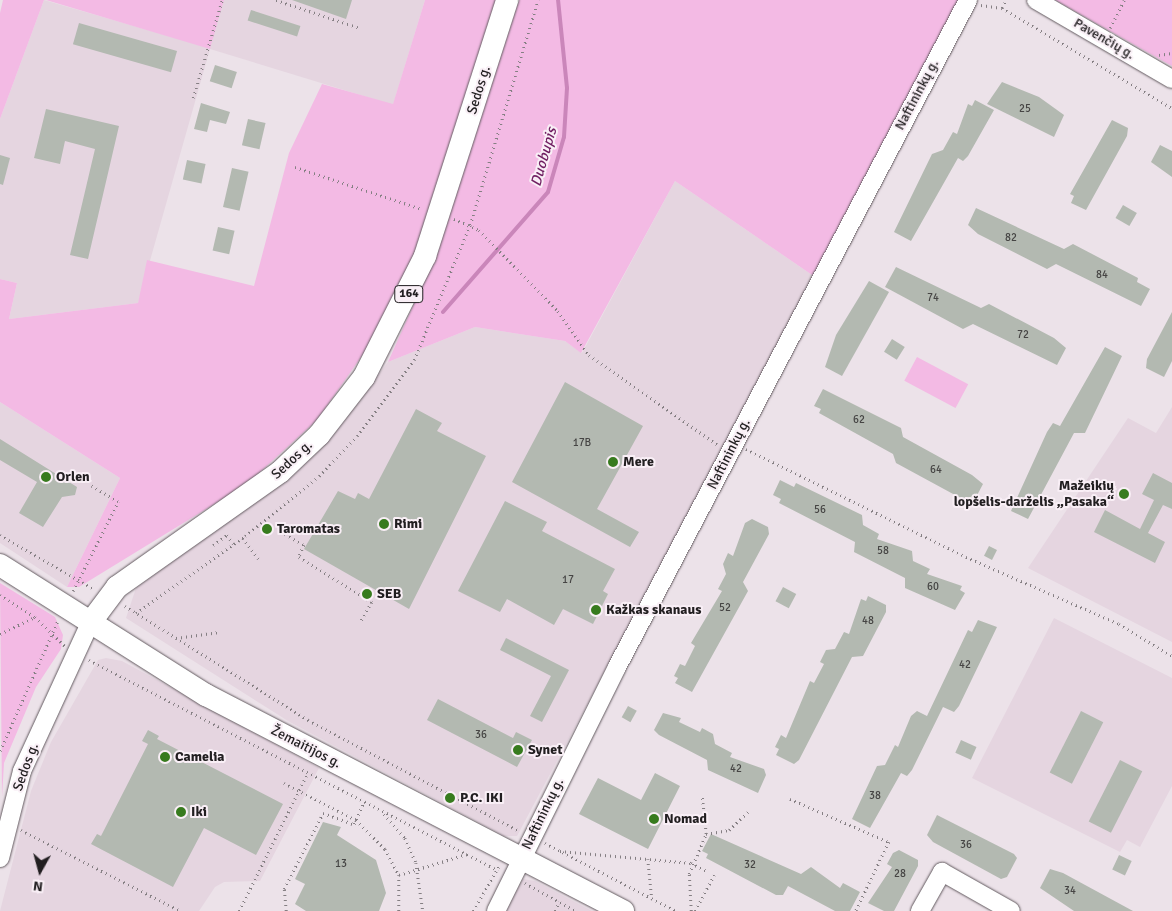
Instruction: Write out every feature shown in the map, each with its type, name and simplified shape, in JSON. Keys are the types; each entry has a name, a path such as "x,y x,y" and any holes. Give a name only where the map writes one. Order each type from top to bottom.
{"main road":[{"name":"Sedos g.","path":"90,623 109,596 261,488 319,435 364,377 389,334 441,215 507,0"},
{"name":"Žemaitijos g.","path":"0,565 206,695 513,868 623,911"}],"street":[{"name":"Naftininkų g.","path":"496,911 513,868 531,836 728,445 969,0"},
{"name":"Pavenčių g.","path":"1036,0 1172,79"},
{"name":"Sedos g.","path":"0,858 22,771 90,623"},
{"path":"920,911 942,872 1011,911"}],"path":[{"path":"193,98 222,0"},
{"path":"276,0 360,28"},
{"path":"969,0 1002,8 1172,108"},
{"path":"1002,8 1006,0"},
{"path":"1109,30 1124,0"},
{"path":"295,167 441,215 479,230 577,333 589,355 728,445 966,557 1119,624 1172,656"},
{"path":"0,751 64,606 118,502 91,486"},
{"path":"0,534 78,582 109,596 308,720 676,911"},
{"path":"285,534 304,545 299,557 372,602 361,621"},
{"path":"213,545 228,535 234,544"},
{"path":"242,538 259,558"},
{"path":"0,595 34,617 51,638 76,653 307,774 467,854 513,868 474,911"},
{"path":"0,634 34,617"},
{"path":"174,638 220,632"},
{"path":"239,911 307,774"},
{"path":"284,783 356,820 385,849 399,875 398,911"},
{"path":"690,911 691,863 706,834 702,797"},
{"path":"790,799 889,842 856,911"},
{"path":"286,911 284,889 324,813 354,824 364,802"},
{"path":"382,811 405,838 418,870 423,911"},
{"path":"706,834 729,830 750,811"},
{"path":"8,825 44,839 181,911"},
{"path":"558,850 691,863 707,871"},
{"path":"399,875 467,854"},
{"path":"648,859 652,899"},
{"path":"695,911 714,875"},
{"path":"555,911 559,902"}],"shaded area":[{"path":"3,0 44,0 0,119 0,13"},
{"path":"44,0 210,48 224,0 425,0 393,105 210,49 138,303 9,319 17,283 0,279 0,119"},
{"path":"46,0 224,0 210,49"},
{"path":"425,0 496,0 421,244 380,330 317,420 247,484 79,587 67,587 120,478 0,402 0,279 17,283 9,319 138,303 147,260 254,286 289,153 322,84 393,104"},
{"path":"519,0 961,0 815,277 675,181 581,353 565,341 475,327 388,362 438,250"},
{"path":"1055,0 1172,0 1172,66"},
{"path":"675,181 815,277 517,836 504,836 288,721 126,618 136,588 330,439 388,362 475,327 565,341 582,353"},
{"path":"917,357 968,384 956,408 904,381"},
{"path":"0,402 120,478 67,587 0,543"},
{"name":"Mažeikių lopšelis-darželis „Pasaka“","path":"1172,407 1172,642 1028,568 1128,418 1156,433"},
{"path":"0,583 55,617 63,635 61,649 36,687 4,763 2,797"},
{"path":"1054,618 1172,678 1172,786 1140,847 1127,840 1120,852 972,778"},
{"path":"106,658 122,661 319,768 260,881 224,882 215,887 199,911 0,911 31,791 51,742 98,660"},
{"path":"523,879 535,881 592,911 504,911"}],"building":[{"path":"292,0 352,0 346,19"},
{"path":"251,10 300,26 297,37 248,20"},
{"path":"79,23 177,51 171,72 73,44"},
{"path":"215,65 237,72 232,88 210,81"},
{"path":"1002,82 1039,97 1064,115 1054,137 987,104"},
{"path":"975,100 994,110 968,156 963,161 958,158 911,241 894,232 932,154 943,150 953,132 957,134 968,104 972,106"},
{"path":"201,103 230,112 226,124 210,120 207,132 194,129"},
{"path":"46,109 119,126 88,259 70,255 95,149 65,141 60,164 34,158"},
{"path":"248,119 266,123 259,149 242,145"},
{"path":"1112,120 1128,128 1127,136 1086,210 1071,203 1074,196 1070,194"},
{"path":"1160,145 1172,151 1172,177 1151,162"},
{"path":"0,155 10,158 3,185 0,184"},
{"path":"187,160 206,164 201,184 183,180"},
{"path":"232,168 249,172 240,211 223,207"},
{"path":"1123,205 1137,213 1129,226 1116,218"},
{"path":"976,208 1064,249 1073,244 1138,278 1137,282 1150,289 1141,306 1056,264 1047,269 978,234 968,225"},
{"path":"218,227 235,231 229,254 213,250"},
{"path":"896,267 981,308 989,304 1054,338 1066,348 1057,365 973,324 963,329 885,287"},
{"path":"869,281 889,292 842,376 825,367 836,335"},
{"path":"1172,312 1172,361 1164,377 1146,368 1147,359"},
{"path":"892,339 905,347 897,360 884,352"},
{"path":"1105,347 1122,356 1085,433 1074,433 1028,519 1011,511 1047,432 1053,423 1060,426"},
{"path":"565,382 643,426 597,509 639,532 630,547 512,482"},
{"path":"823,389 901,428 903,437 972,475 983,484 974,501 966,501 896,463 893,454 819,413 821,409 814,406"},
{"name":"Rimi","path":"416,409 442,423 437,431 486,456 409,609 304,549 338,491 355,499 358,493 369,499"},
{"path":"0,439 77,487 75,495 62,497 43,527 19,513 37,482 0,460"},
{"path":"1153,473 1172,483 1172,509 1163,505 1148,533 1165,542 1155,563 1094,532 1105,510 1140,529 1154,500 1142,494"},
{"path":"780,480 794,487 796,483 862,515 863,525 879,534 877,539 912,551 913,561 930,569 927,574 962,586 960,590 965,593 955,610 905,588 905,578 854,552 855,542 779,503 781,499 773,495"},
{"path":"505,501 547,522 542,531 615,569 603,591 608,594 593,624 563,609 554,625 507,599 500,612 458,591"},
{"path":"752,519 768,527 769,534 743,582 748,591 692,692 675,683 678,678 674,676 680,664 685,666 695,646 691,643 722,591 718,589 726,574 723,564 728,553 733,556 745,523"},
{"path":"989,546 997,550 992,560 984,556"},
{"path":"783,587 796,594 789,608 775,601"},
{"path":"868,596 886,605 886,612 863,656 852,657 799,760 794,764 776,755 779,749 775,747 781,735 786,738 810,681 814,683 824,664 820,662 826,650 835,649 844,632 849,634 861,599 866,601"},
{"path":"978,620 997,627 959,706 954,712 943,707 912,770 907,776 901,773 870,828 852,819 877,766 885,765 895,745 898,747 911,716 917,711 927,716 968,630 972,632"},
{"path":"506,638 569,670 542,722 530,716 551,676 500,650"},
{"path":"438,699 513,738 516,732 532,740 517,767 427,720"},
{"path":"628,706 637,711 630,722 622,717"},
{"path":"1081,711 1103,722 1072,784 1050,772"},
{"path":"663,713 681,718 679,722 700,732 702,728 713,734 715,744 732,753 730,757 764,769 766,775 758,793 708,770 707,760 659,735 654,730"},
{"path":"148,730 159,736 157,739 283,804 256,855 204,828 173,887 91,844 97,834 101,836 148,744 142,741"},
{"path":"961,740 977,747 971,760 955,753"},
{"path":"1120,760 1142,771 1111,833 1089,821"},
{"path":"655,773 680,786 648,849 579,814 598,778 641,800"},
{"path":"937,815 1014,854 1017,858 1007,877 1001,879 933,842 927,835"},
{"path":"323,822 341,827 337,835 376,860 386,893 379,911 306,911 295,904 305,884 295,879"},
{"path":"711,834 801,874 811,867 840,888 843,883 860,892 850,911 835,911 788,886 783,895 776,895 706,858 708,854 702,851"},
{"path":"899,850 918,860 918,866 894,911 884,911 868,903 892,867 887,864 893,853"},
{"path":"1119,855 1132,861 1125,875 1112,870"},
{"path":"1050,869 1063,873 1133,911 1074,911 1040,888"}],"waterway":[{"name":"Duobupis","path":"443,312 548,192 564,137 567,88 558,0"}],"place":[{"name":"Mere","path":"613,462"},
{"name":"Orlen","path":"46,477"},
{"name":"Mažeikių lopšelis-darželis „Pasaka“","path":"1124,494"},
{"name":"Rimi","path":"384,524"},
{"name":"Taromatas","path":"267,529"},
{"name":"SEB","path":"367,594"},
{"name":"Kažkas skanaus","path":"596,610"},
{"name":"Synet","path":"518,750"},
{"name":"Camelia","path":"165,757"},
{"name":"P.C. IKI","path":"450,798"},
{"name":"Iki","path":"181,812"},
{"name":"Nomad","path":"654,819"}]}
